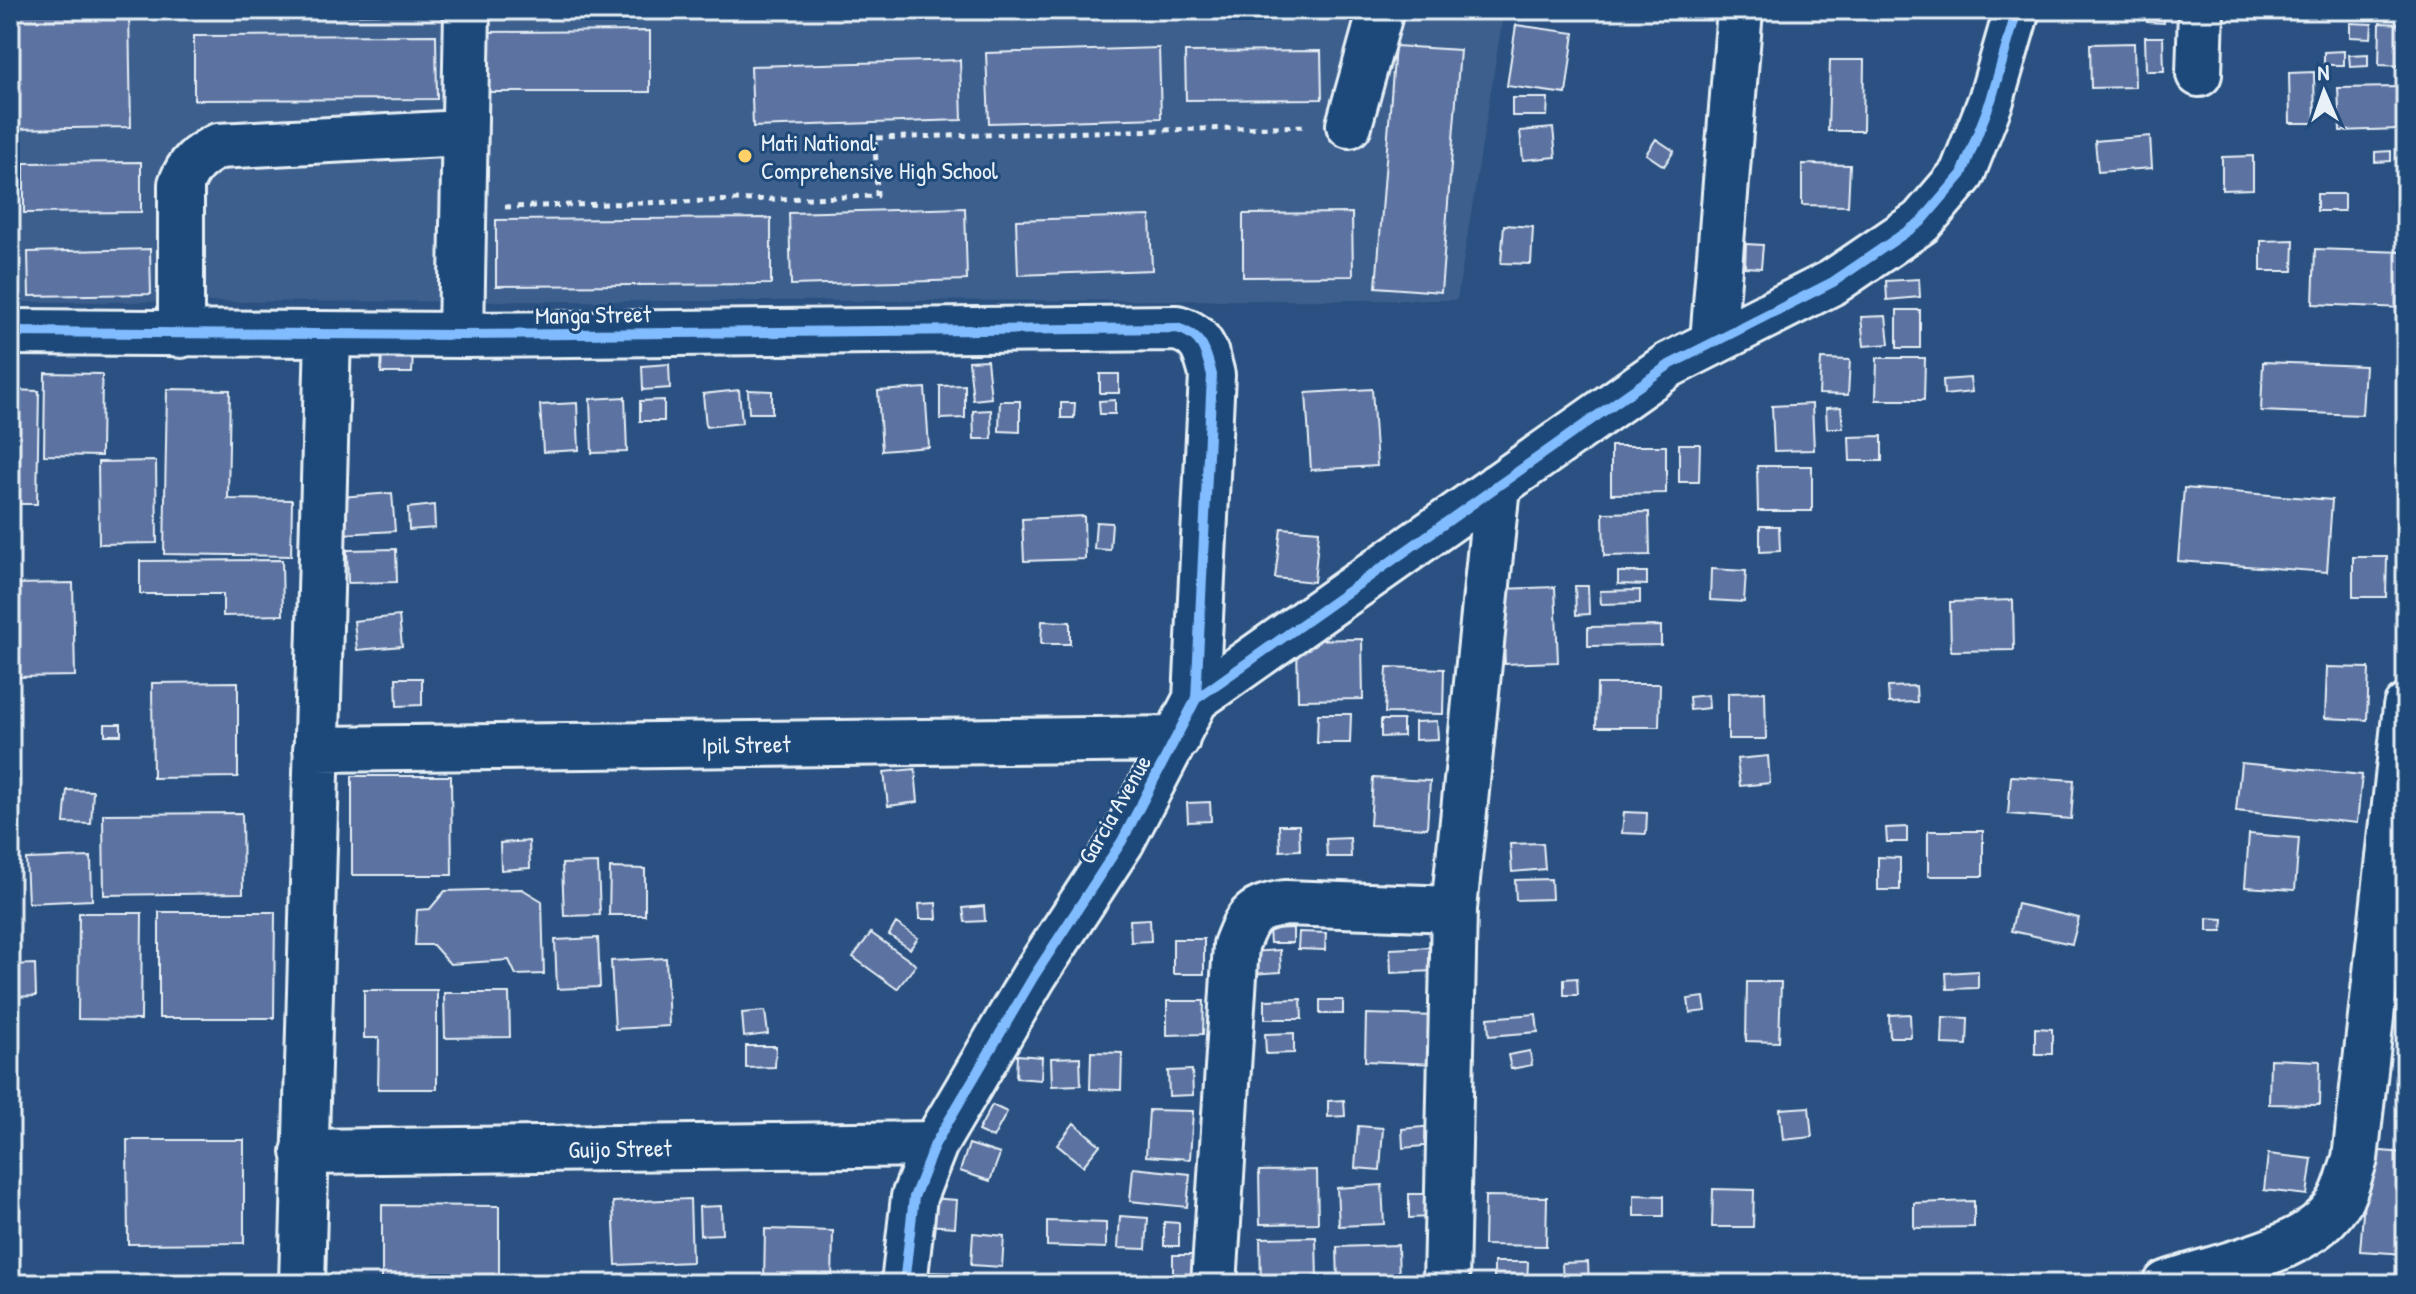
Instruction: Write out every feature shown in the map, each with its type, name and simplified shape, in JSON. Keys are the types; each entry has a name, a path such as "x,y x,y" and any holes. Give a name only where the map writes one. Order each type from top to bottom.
{"street":[{"path":"461,335 467,10"},
{"path":"1349,125 1381,10"},
{"path":"1713,341 1740,10"},
{"path":"1196,699 1290,636 1669,365 1833,282 1921,222 1962,174 1991,100 2017,10"},
{"path":"2199,74 2201,10"},
{"path":"181,335 181,184 187,168 199,155 218,146 463,133"},
{"name":"Manga Street","path":"10,332 461,335 1177,328"},
{"name":"Garcia Avenue","path":"904,1284 914,1197 935,1144 1034,976 1122,841 1196,699 1212,375 1205,347 1192,332 1177,328"},
{"path":"302,1284 328,335"},
{"path":"1446,1284 1454,909 1497,486"},
{"path":"2166,1284 2286,1246 2318,1228 2341,1199 2355,1159 2397,874 2406,707"},
{"name":"Ipil Street","path":"316,749 1177,739"},
{"path":"1214,1284 1236,945 1245,921 1259,908 1285,903 1454,909"},
{"name":"Guijo Street","path":"304,1152 935,1144"}],"path":[{"path":"463,209 877,196 875,138 1349,125"}],"shaded area":[{"name":"Mati National Comprehensive High School","path":"10,10 1504,10 1457,300 10,302"}],"building":[{"path":"10,10 129,10 131,127 10,129"},
{"path":"247,10 380,10 380,14 247,17"},
{"path":"2148,10 2164,10 2164,23 2147,22"},
{"path":"2235,10 2271,10 2271,19 2236,19"},
{"path":"2350,23 2372,24 2371,38 2350,37"},
{"path":"2380,23 2406,24 2406,66 2379,65"},
{"path":"1516,25 1574,33 1566,94 1507,86"},
{"path":"650,31 650,92 479,92 478,32"},
{"path":"436,35 437,99 194,100 194,36"},
{"path":"2145,37 2163,37 2164,71 2146,71"},
{"path":"2134,43 2135,87 2091,88 2090,44"},
{"path":"1395,46 1460,50 1441,292 1376,287"},
{"path":"1159,48 1161,118 989,123 986,53"},
{"path":"1321,51 1322,99 1186,100 1185,52"},
{"path":"2344,51 2344,65 2324,65 2324,52"},
{"path":"2368,54 2368,66 2350,67 2349,55"},
{"path":"960,60 962,120 753,127 751,66"},
{"path":"1830,60 1864,60 1863,131 1828,131"},
{"path":"2314,72 2315,123 2290,123 2289,73"},
{"path":"2398,87 2399,129 2340,131 2338,88"},
{"path":"1512,98 1548,98 1547,116 1512,116"},
{"path":"1553,128 1556,157 1523,160 1520,131"},
{"path":"2150,136 2152,168 2098,172 2095,141"},
{"path":"1656,139 1674,151 1664,166 1646,154"},
{"path":"10,151 14,243 10,243"},
{"path":"2391,151 2391,161 2375,162 2375,152"},
{"path":"2253,156 2253,189 2222,190 2222,157"},
{"path":"141,162 141,212 24,213 24,163"},
{"path":"1802,164 1850,165 1848,206 1802,205"},
{"path":"2317,194 2344,194 2344,211 2317,211"},
{"path":"965,208 967,280 791,285 789,213"},
{"path":"1352,213 1353,276 1243,277 1243,214"},
{"path":"1150,216 1152,270 1018,275 1016,220"},
{"path":"771,218 771,284 496,286 496,220"},
{"path":"1504,225 1533,227 1531,264 1501,263"},
{"path":"2294,240 2293,271 2261,271 2261,241"},
{"path":"1746,244 1763,245 1761,268 1745,267"},
{"path":"150,249 151,294 29,296 28,252"},
{"path":"2315,249 2404,252 2403,308 2313,304"},
{"path":"1919,279 1920,297 1887,300 1886,281"},
{"path":"1897,310 1920,310 1920,348 1897,348"},
{"path":"1886,316 1889,344 1864,346 1861,317"},
{"path":"382,352 413,352 412,373 381,373"},
{"path":"1877,358 1925,358 1924,400 1876,400"},
{"path":"1821,359 1850,360 1848,395 1819,394"},
{"path":"987,360 991,398 973,400 969,361"},
{"path":"2263,362 2365,366 2362,415 2261,411"},
{"path":"669,364 670,388 643,390 642,366"},
{"path":"45,373 102,374 101,456 44,455"},
{"path":"1100,374 1119,374 1119,393 1100,393"},
{"path":"1970,378 1972,392 1944,395 1943,380"},
{"path":"965,385 965,418 940,419 940,386"},
{"path":"925,388 929,447 882,451 878,391"},
{"path":"167,389 230,390 228,499 292,500 291,556 164,554"},
{"path":"1372,389 1377,466 1311,470 1306,393"},
{"path":"10,390 39,391 37,504 10,504"},
{"path":"739,390 742,423 706,427 703,394"},
{"path":"748,390 772,391 772,413 749,413"},
{"path":"625,397 627,452 592,453 590,399"},
{"path":"664,400 664,421 640,421 640,401"},
{"path":"1115,400 1115,414 1100,414 1099,401"},
{"path":"1000,401 1020,401 1020,432 999,431"},
{"path":"577,403 579,450 543,452 540,405"},
{"path":"1061,403 1075,403 1074,418 1061,418"},
{"path":"1812,404 1814,450 1774,451 1772,406"},
{"path":"1841,407 1843,428 1827,428 1826,408"},
{"path":"991,410 992,439 974,439 973,411"},
{"path":"1882,436 1882,461 1850,461 1849,437"},
{"path":"1679,444 1700,444 1699,482 1679,482"},
{"path":"1611,446 1666,446 1666,493 1611,494"},
{"path":"156,461 157,543 99,544 98,462"},
{"path":"1757,466 1812,466 1812,511 1758,511"},
{"path":"2184,488 2332,500 2327,572 2178,561"},
{"path":"392,493 395,531 342,534 340,497"},
{"path":"434,505 435,528 409,530 408,508"},
{"path":"1649,512 1650,555 1604,556 1603,513"},
{"path":"1084,516 1085,559 1024,561 1022,519"},
{"path":"1096,522 1112,523 1110,550 1094,549"},
{"path":"1760,526 1779,526 1780,551 1760,552"},
{"path":"1281,528 1319,531 1314,582 1275,578"},
{"path":"396,549 397,582 348,583 347,550"},
{"path":"2353,557 2387,557 2386,597 2353,597"},
{"path":"282,560 283,615 223,616 223,594 140,594 140,561"},
{"path":"1711,569 1746,571 1744,602 1710,600"},
{"path":"1618,572 1647,572 1647,585 1618,584"},
{"path":"73,583 75,676 14,677 10,584"},
{"path":"1575,586 1588,586 1589,614 1576,615"},
{"path":"1555,587 1558,662 1505,664 1502,589"},
{"path":"1640,590 1640,603 1601,604 1600,591"},
{"path":"2013,600 2014,650 1951,651 1950,602"},
{"path":"399,616 402,646 357,650 354,621"},
{"path":"1042,621 1070,622 1070,644 1041,644"},
{"path":"1661,626 1661,645 1588,646 1588,627"},
{"path":"1362,639 1363,699 1298,700 1297,640"},
{"path":"1387,667 1444,669 1443,714 1385,713"},
{"path":"2327,667 2369,668 2367,720 2325,718"},
{"path":"396,678 422,678 422,705 397,706"},
{"path":"238,682 238,777 153,778 152,683"},
{"path":"1597,684 1660,684 1659,727 1596,727"},
{"path":"1916,686 1917,702 1889,703 1888,687"},
{"path":"1765,692 1766,739 1728,739 1728,693"},
{"path":"1708,695 1709,708 1690,710 1689,697"},
{"path":"1318,714 1351,714 1350,743 1317,743"},
{"path":"1381,720 1403,720 1403,736 1381,737"},
{"path":"1437,721 1438,739 1415,740 1415,722"},
{"path":"105,724 121,724 121,735 105,735"},
{"path":"1768,756 1770,783 1740,786 1737,759"},
{"path":"2241,763 2362,775 2357,823 2236,811"},
{"path":"915,769 918,802 888,806 884,772"},
{"path":"352,776 451,776 452,875 352,875"},
{"path":"2011,776 2074,780 2071,819 2008,814"},
{"path":"1373,778 1430,781 1427,828 1370,825"},
{"path":"67,790 93,791 91,824 64,823"},
{"path":"1210,802 1211,821 1188,822 1187,803"},
{"path":"1624,812 1647,813 1646,834 1622,833"},
{"path":"242,813 243,893 104,895 103,814"},
{"path":"1279,825 1299,825 1300,850 1280,851"},
{"path":"1907,827 1907,842 1887,842 1886,828"},
{"path":"1928,831 1983,831 1983,876 1928,876"},
{"path":"2249,834 2299,838 2295,890 2245,887"},
{"path":"1350,838 1351,857 1327,857 1326,839"},
{"path":"529,841 530,868 501,870 500,843"},
{"path":"1543,843 1545,869 1512,872 1510,844"},
{"path":"91,857 92,900 28,903 26,859"},
{"path":"1878,857 1900,858 1900,890 1878,890"},
{"path":"598,863 600,915 564,916 562,864"},
{"path":"610,868 645,869 645,915 609,915"},
{"path":"1551,879 1552,899 1516,900 1515,880"},
{"path":"522,889 542,901 544,974 516,975 509,960 450,964 433,945 415,945 417,910 430,909 445,891"},
{"path":"936,903 937,919 920,919 919,904"},
{"path":"2017,904 2079,918 2072,944 2011,931"},
{"path":"984,906 985,921 965,922 963,908"},
{"path":"159,912 275,912 274,1018 159,1018"},
{"path":"79,913 142,913 141,1020 78,1019"},
{"path":"2207,918 2223,919 2222,931 2207,931"},
{"path":"1150,919 1151,941 1131,942 1130,920"},
{"path":"896,923 918,938 910,949 889,935"},
{"path":"1293,928 1293,943 1270,943 1269,929"},
{"path":"1299,932 1326,933 1325,950 1298,949"},
{"path":"871,933 916,965 897,989 853,957"},
{"path":"598,938 600,987 557,989 555,940"},
{"path":"1173,939 1204,939 1204,974 1173,974"},
{"path":"1433,947 1434,971 1391,973 1390,949"},
{"path":"1280,950 1281,972 1251,974 1250,952"},
{"path":"666,958 669,1026 615,1029 611,961"},
{"path":"35,964 36,996 11,997 10,965"},
{"path":"1978,971 1978,988 1947,989 1946,973"},
{"path":"1577,978 1578,995 1564,995 1564,979"},
{"path":"1747,982 1781,982 1779,1042 1746,1041"},
{"path":"364,990 437,990 437,1089 378,1089 379,1038 364,1038"},
{"path":"444,993 509,993 510,1037 445,1038"},
{"path":"1704,997 1706,1011 1690,1013 1688,999"},
{"path":"1301,999 1302,1019 1265,1019 1265,1000"},
{"path":"1320,1000 1343,1000 1343,1014 1320,1014"},
{"path":"1167,1001 1204,1001 1203,1034 1167,1035"},
{"path":"765,1011 768,1034 744,1037 742,1013"},
{"path":"1366,1014 1437,1016 1436,1064 1365,1061"},
{"path":"1536,1014 1538,1032 1489,1036 1488,1018"},
{"path":"1910,1014 1911,1037 1890,1037 1889,1015"},
{"path":"1943,1017 1968,1018 1967,1045 1942,1044"},
{"path":"2035,1028 2052,1029 2052,1054 2035,1054"},
{"path":"1294,1033 1294,1053 1266,1054 1265,1034"},
{"path":"746,1046 776,1046 775,1067 746,1068"},
{"path":"1530,1051 1532,1065 1511,1069 1508,1055"},
{"path":"1091,1052 1122,1053 1121,1090 1090,1089"},
{"path":"1017,1055 1042,1057 1041,1080 1016,1078"},
{"path":"1080,1057 1081,1085 1052,1086 1051,1058"},
{"path":"2270,1059 2320,1061 2319,1105 2269,1104"},
{"path":"1192,1070 1193,1095 1169,1096 1168,1071"},
{"path":"1344,1100 1345,1116 1328,1117 1328,1101"},
{"path":"992,1105 1007,1112 993,1138 978,1131"},
{"path":"1809,1107 1812,1137 1783,1140 1780,1109"},
{"path":"1149,1110 1193,1111 1190,1159 1146,1156"},
{"path":"1074,1123 1100,1145 1083,1166 1057,1145"},
{"path":"1358,1126 1383,1128 1380,1170 1355,1168"},
{"path":"1433,1126 1434,1145 1403,1148 1402,1129"},
{"path":"127,1140 244,1140 244,1243 128,1244"},
{"path":"969,1144 1000,1154 990,1181 960,1171"},
{"path":"2368,1150 2406,1153 2406,1254 2360,1251"},
{"path":"2268,1154 2312,1159 2307,1195 2264,1190"},
{"path":"1133,1168 1190,1174 1187,1207 1130,1201"},
{"path":"1317,1170 1318,1223 1260,1224 1259,1171"},
{"path":"1382,1185 1384,1224 1339,1226 1337,1188"},
{"path":"1713,1189 1754,1190 1753,1227 1712,1227"},
{"path":"1409,1194 1431,1194 1431,1217 1409,1218"},
{"path":"1634,1195 1664,1196 1664,1216 1634,1216"},
{"path":"1485,1196 1547,1197 1546,1246 1484,1245"},
{"path":"928,1198 957,1200 955,1227 927,1225"},
{"path":"690,1199 692,1262 616,1265 613,1202"},
{"path":"1974,1201 1974,1227 1914,1228 1914,1203"},
{"path":"382,1205 499,1206 499,1284 382,1284"},
{"path":"721,1206 722,1234 700,1235 699,1207"},
{"path":"1120,1216 1148,1218 1146,1249 1118,1248"},
{"path":"1047,1221 1106,1223 1106,1248 1047,1246"},
{"path":"1164,1222 1179,1223 1179,1246 1164,1246"},
{"path":"765,1229 833,1231 832,1284 764,1284"},
{"path":"973,1233 1004,1236 1002,1267 971,1265"},
{"path":"1316,1237 1317,1281 1261,1283 1260,1238"},
{"path":"1398,1245 1399,1283 1338,1284 1337,1247"},
{"path":"1173,1255 1201,1255 1200,1282 1173,1281"},
{"path":"1494,1262 1528,1262 1527,1284 1494,1284"},
{"path":"1588,1262 1589,1284 1563,1284 1562,1263"},
{"path":"920,1272 968,1273 967,1284 920,1284"}],"cycle path":[{"path":"1196,699 1669,365 1833,282 1921,222 1962,174 1991,100 2017,10"},
{"path":"10,332 461,335 1177,328 1197,340 1205,351 1212,375 1196,699 1122,841 1034,976 935,1144 914,1197 904,1284"}],"place":[{"name":"Mati National Comprehensive High School","path":"745,156"}]}
